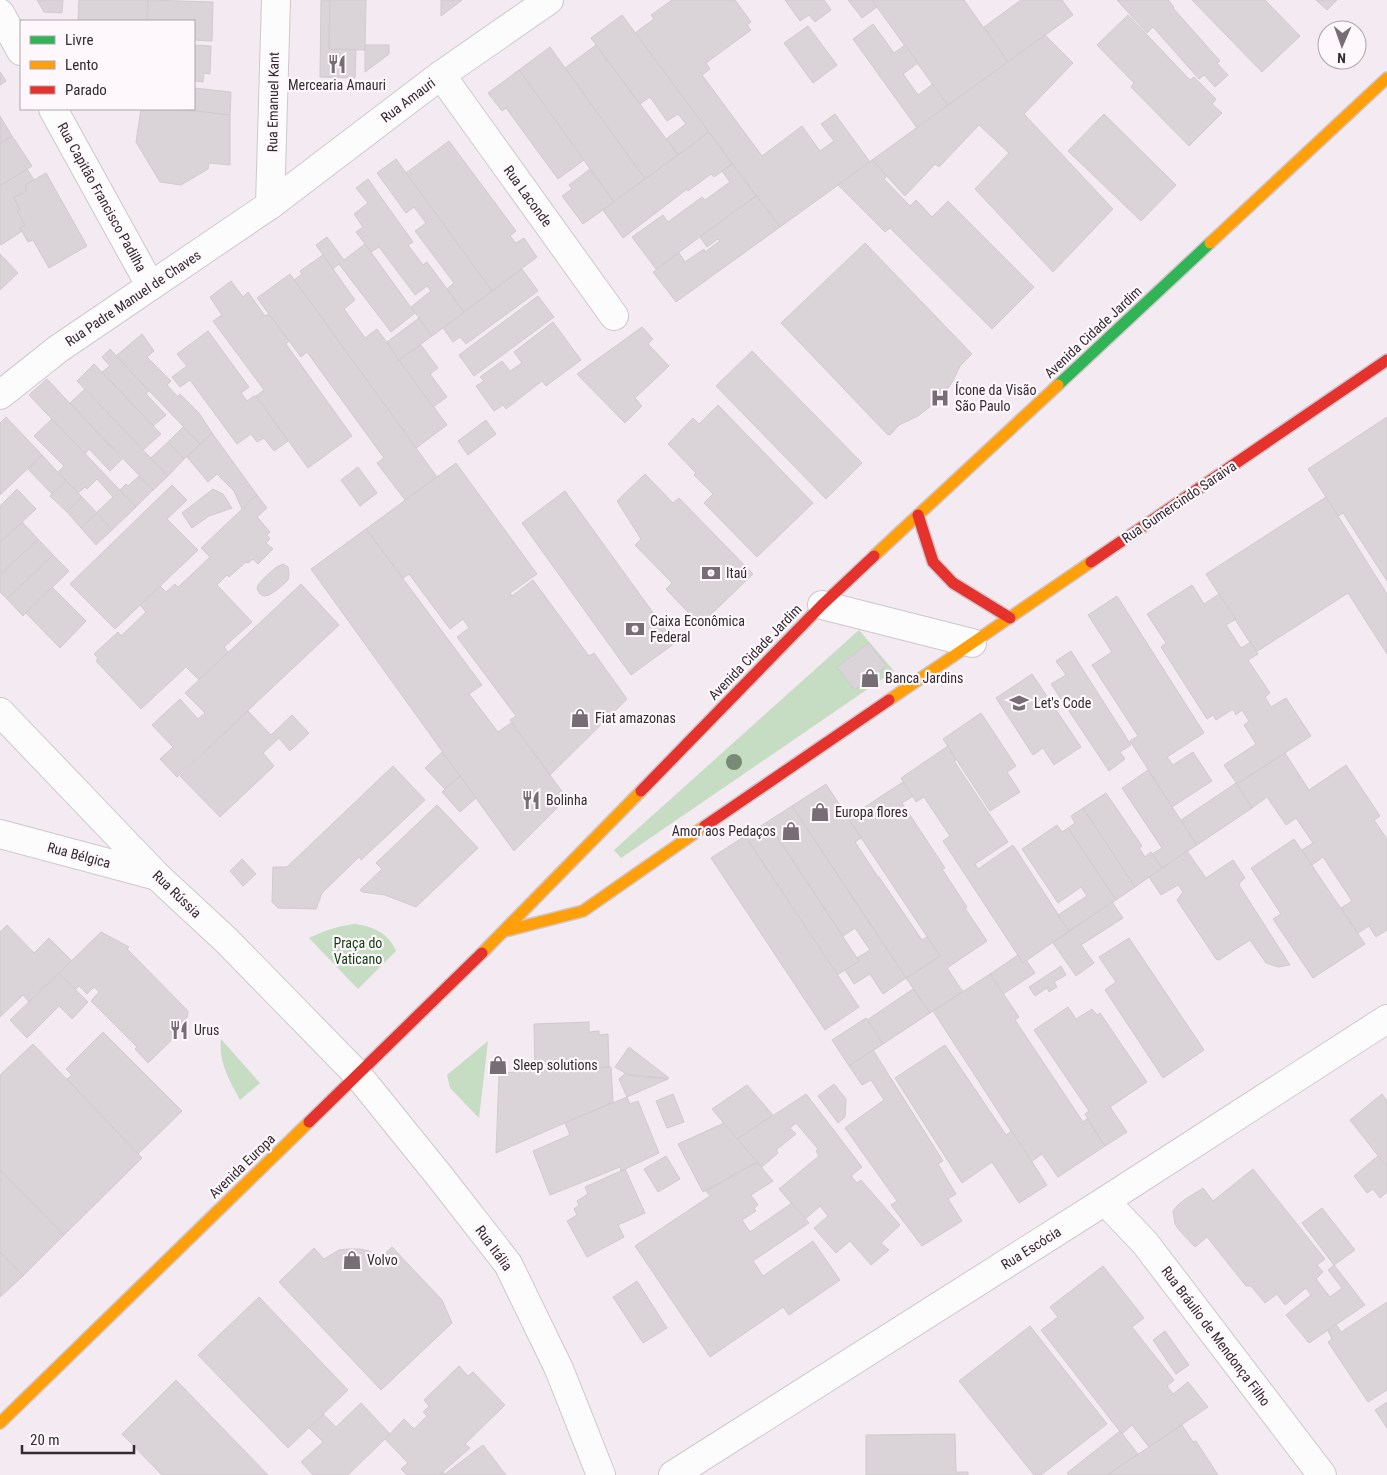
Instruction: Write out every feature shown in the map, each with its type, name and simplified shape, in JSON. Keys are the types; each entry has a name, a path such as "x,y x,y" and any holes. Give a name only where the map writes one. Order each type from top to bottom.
{"main road":[{"name":"Avenida Cidade Jardim","path":"505,931 822,605 1387,78"},
{"name":"Rua Gumercindo Saraiva","path":"505,931 583,911 910,685 1387,360"},
{"path":"918,515 933,562 953,582 1010,618"},
{"name":"Avenida Europa","path":"0,1423 505,931"}],"street":[{"name":"Rua Emanuel Kant","path":"270,205 276,0"},
{"name":"Rua Amauri","path":"270,205 441,75 549,0"},
{"path":"0,12 20,49"},
{"name":"Rua Laconde","path":"441,75 614,316"},
{"name":"Rua Capitão Francisco Padilha","path":"54,110 150,285"},
{"name":"Rua Padre Manuel de Chaves","path":"0,395 58,349 270,205"},
{"path":"822,605 972,643"},
{"name":"Rua Rússia","path":"0,712 157,876 226,940 357,1074"},
{"name":"Rua Bélgica","path":"0,834 157,876"},
{"name":"Rua Escócia","path":"672,1475 1105,1201 1387,1018"},
{"name":"Rua Itália","path":"357,1074 508,1264 559,1369 601,1475"},
{"name":"Rua Bráulio de Mendonça Filho","path":"1105,1201 1145,1243 1322,1475"}],"green space":[{"path":"859,630 894,671 621,858 614,850"},
{"name":"Praça do Vaticano","path":"354,924 379,931 389,939 396,951 358,989 309,938 331,929"},
{"path":"221,1039 260,1083 240,1100 223,1063"},
{"path":"488,1041 479,1118 450,1088 447,1075"}],"building":[{"path":"37,0 63,0 62,13 44,12"},
{"path":"79,0 148,0 147,20 78,20"},
{"path":"148,0 213,2 212,41 195,40 195,20 147,20"},
{"path":"321,0 330,0 329,49 356,49 355,78 320,77"},
{"path":"330,0 366,0 365,50 329,49"},
{"path":"441,0 462,0 441,16"},
{"path":"672,0 735,0 751,22 747,25 751,30 706,63 710,69 702,75 762,156 802,126 820,151 834,141 821,124 835,114 870,162 780,227 635,33 654,19 651,15"},
{"path":"785,0 824,0 831,10 815,22 809,15 800,21"},
{"path":"848,0 872,0 877,7 862,18"},
{"path":"872,0 964,0 1008,62 948,106"},
{"path":"1021,0 1062,0 1073,15 1008,62 984,27"},
{"path":"1117,0 1168,0 1220,61 1217,63 1228,75 1215,87 1204,75 1199,79 1153,27 1147,33"},
{"path":"1192,0 1265,0 1300,36 1262,72"},
{"path":"1316,0 1337,0 1327,10"},
{"path":"622,15 709,132 678,155 666,139 686,124 678,114 667,121 650,97 640,104 591,38"},
{"path":"1128,15 1190,80 1194,77 1216,99 1212,104 1222,113 1189,146 1131,87 1134,83 1097,45"},
{"path":"873,24 894,53 905,45 918,63 903,74 918,95 933,84 948,106 917,128 853,39"},
{"path":"808,26 837,65 813,83 784,43"},
{"path":"1045,35 1073,63 1024,114 1113,209 1053,272 975,189 1009,153 979,125 939,167 935,164 905,196 872,160"},
{"path":"195,45 211,46 210,74 204,73 203,82 195,81"},
{"path":"365,45 389,45 389,54 365,72"},
{"path":"596,45 678,155 645,179 565,68"},
{"path":"550,47 645,179 614,202 519,70"},
{"path":"519,70 584,160 558,179 506,108 502,111 488,93"},
{"path":"0,72 6,81 0,85"},
{"path":"195,88 231,92 230,115 186,110 195,110"},
{"path":"141,110 186,110 230,115 230,165 209,163 208,169 181,185 160,182 136,142"},
{"path":"1104,114 1176,185 1141,221 1068,151"},
{"path":"0,116 12,136 0,144"},
{"path":"709,132 732,164 714,177 711,174 688,191 687,189 623,238 603,210"},
{"path":"12,136 32,166 0,186 0,144"},
{"path":"449,141 516,231 510,236 516,243 524,238 537,257 492,291 406,173"},
{"path":"396,159 492,291 464,312 447,289 454,283 415,231 426,223 414,207 406,213 377,173"},
{"path":"872,160 887,176 884,179 910,206 916,200 932,217 948,201 1034,287 992,329 890,228 885,232 838,185"},
{"path":"732,164 756,196 656,269 632,237 663,215 668,222 702,197 705,200 730,182 722,171"},
{"path":"27,169 34,180 25,185 27,190 14,198 20,210 17,211 25,225 20,228 22,231 1,245 0,186"},
{"path":"590,169 614,202 583,224 562,196 572,189 569,185"},
{"path":"46,173 87,246 49,268 33,240 28,242 20,228 25,225 17,211 20,210 14,198 27,190 25,185"},
{"path":"368,179 413,242 408,245 423,265 427,262 464,312 432,336 411,307 431,291 427,286 415,295 379,247 371,252 356,232 363,227 354,214 368,203 356,188"},
{"path":"756,196 780,227 676,302 653,272 679,253 685,262 704,249 705,252 720,241 718,239 707,247 700,237"},
{"path":"327,237 344,260 365,244 415,313 391,332 339,264 333,269 316,245"},
{"path":"865,243 972,354 960,366 946,391 931,406 918,416 899,425 890,435 781,323"},
{"path":"0,254 18,273 0,290"},
{"path":"323,255 355,300 344,309 365,338 377,329 447,425 416,448 294,280 302,274 300,271"},
{"path":"522,269 538,291 466,344 460,337 453,342 443,328"},
{"path":"290,274 437,477 405,500 377,463 384,458 307,352 301,357 257,298"},
{"path":"231,281 243,297 248,292 265,316 269,314 289,341 286,344 352,436 308,468 256,396 264,390 213,321 222,315 210,297"},
{"path":"538,296 554,317 474,376 459,355"},
{"path":"419,318 432,336 399,360 387,342"},
{"path":"553,322 581,360 546,386 542,381 506,409 503,405 494,411 476,386 484,381 480,377 502,361 510,371 522,363 514,352"},
{"path":"642,327 653,339 648,344 669,366 635,398 642,406 625,423 577,374"},
{"path":"208,331 249,387 241,393 247,401 256,396 288,441 274,451 264,438 257,442 251,434 237,444 190,380 180,387 172,377 187,366 177,354"},
{"path":"142,334 154,351 147,357 171,381 167,385 178,397 180,394 199,413 212,433 200,444 116,356"},
{"path":"421,345 438,368 430,374 447,397 433,407 399,360"},
{"path":"110,349 149,391 146,394 166,415 153,426 102,372 110,366 102,357"},
{"path":"752,351 862,463 826,499 716,386"},
{"path":"94,364 161,434 143,450 77,381"},
{"path":"47,379 122,459 110,471 89,449 85,454 29,395"},
{"path":"85,389 168,476 153,490 70,403"},
{"path":"718,405 813,503 757,557 704,503 713,494 668,444 693,418 699,424"},
{"path":"6,417 42,455 0,495 0,423"},
{"path":"1387,417 1387,581 1343,513 1338,516 1308,469"},
{"path":"52,419 136,507 112,530 96,513 113,497 97,479 87,489 85,487 78,493 58,472 64,466 34,436"},
{"path":"486,420 496,434 468,455 458,441"},
{"path":"183,427 200,444 184,459 168,442"},
{"path":"212,433 257,495 242,509 234,491 217,474 208,482 187,457"},
{"path":"168,442 184,459 168,476 151,458"},
{"path":"42,455 66,481 52,494 28,469"},
{"path":"456,463 537,574 510,593 512,596 533,580 589,656 594,653 627,699 550,775 510,720 516,716 457,637 469,628 463,619 450,629 409,574 403,578 366,529"},
{"path":"358,467 377,493 360,506 341,480"},
{"path":"645,474 673,503 679,498 753,574 700,625 666,589 672,583 635,545 641,539 617,501"},
{"path":"139,476 153,490 136,507 120,490 126,484 128,486"},
{"path":"66,481 82,497 67,512 50,496"},
{"path":"172,485 187,500 167,519 198,550 115,629 70,584"},
{"path":"17,489 36,509 0,543 0,506"},
{"path":"213,489 223,494 232,508 209,516 192,528 182,513"},
{"path":"565,491 675,643 631,675 522,523"},
{"path":"257,495 267,508 257,517 270,532 267,535 270,539 266,543 273,549 258,564 253,559 248,563 246,562 229,577 227,575 217,585 252,622 224,647 229,653 199,680 186,667 141,709 96,661 98,658 94,654 118,632 121,636 146,612 140,605 160,586 166,592 175,584 178,587 210,557 201,548"},
{"path":"82,497 97,513 81,528 67,512"},
{"path":"1326,497 1387,594 1387,654 1348,593 1256,652 1206,574"},
{"path":"97,513 112,530 96,545 81,528"},
{"path":"22,522 38,539 0,575 0,543"},
{"path":"366,529 482,685 469,694 498,732 511,723 567,798 514,851 311,569"},
{"path":"38,539 53,555 7,599 0,592 0,575"},
{"path":"53,555 69,571 23,616 7,599"},
{"path":"283,564 288,567 288,580 269,595 264,596 260,594 257,589 258,585 275,568"},
{"path":"301,584 339,625 177,777 160,759 173,747 152,725 180,699 198,719 205,713 185,693"},
{"path":"1192,585 1204,604 1219,594 1236,619 1226,625 1241,648 1251,642 1258,654 1248,660 1270,693 1265,697 1271,707 1286,698 1311,736 1237,784 1224,765 1256,744 1244,725 1249,721 1242,710 1236,715 1233,709 1216,720 1213,715 1207,719 1161,647 1166,643 1147,614"},
{"path":"52,587 86,621 60,648 26,613"},
{"path":"1117,596 1204,733 1167,757 1173,765 1193,752 1212,781 1172,807 1130,741 1138,736 1092,665 1112,652 1088,615"},
{"path":"869,643 886,666 855,690 837,667"},
{"path":"1071,651 1131,745 1120,752 1125,759 1109,771 1051,684 1066,675 1056,661"},
{"path":"1032,674 1081,747 1054,765 1043,748 1033,755 996,698"},
{"path":"248,711 271,735 292,715 309,733 290,751 279,738 263,753 274,766 220,817 180,776"},
{"path":"981,713 1016,766 1007,772 1020,792 990,811 943,739"},
{"path":"948,746 956,760 954,761 1008,842 975,864 978,869 1013,845 1069,931 1023,963 943,841 950,836 924,797 916,802 901,778"},
{"path":"442,752 460,776 445,789 425,768"},
{"path":"1285,753 1309,790 1346,765 1380,816 1374,820 1387,839 1387,930 1376,937 1369,926 1358,933 1341,908 1352,901 1323,857 1312,865 1302,850 1313,843 1296,818 1286,825 1267,797 1252,808 1237,784"},
{"path":"393,766 425,800 361,860 359,857 322,893 316,909 278,908 272,902 273,867 287,867"},
{"path":"1148,770 1197,845 1162,868 1152,854 1162,848 1122,788"},
{"path":"460,776 476,798 460,812 442,792"},
{"path":"903,782 913,796 902,803 945,868 942,869 987,941 947,968 963,992 930,1013 906,978 940,956 848,818"},
{"path":"1236,783 1252,808 1197,845 1181,820"},
{"path":"826,784 861,838 855,842 878,877 922,940 927,937 940,956 906,978 792,806"},
{"path":"1106,793 1142,846 1139,848 1145,857 1151,852 1162,868 1135,887 1083,808"},
{"path":"437,805 478,848 416,907 385,895 362,892 360,890 382,869 376,863"},
{"path":"792,806 906,978 883,994 870,974 854,984 845,970 859,961 857,958 870,950 855,928 843,936 767,822"},
{"path":"1083,808 1135,887 1116,900 1068,828 1075,823 1071,816"},
{"path":"767,822 859,961 837,975 745,836"},
{"path":"1057,825 1062,832 1068,828 1116,900 1069,931 1058,915 1087,896 1081,887 1058,903 1022,849"},
{"path":"745,836 859,1007 825,1030 711,858"},
{"path":"1294,839 1365,944 1313,978 1273,919 1281,914 1251,868"},
{"path":"1187,851 1206,878 1233,860 1245,878 1239,885 1290,965 1278,967 1266,963 1250,940 1219,960 1216,959 1177,900 1183,892 1178,885 1161,895 1149,877"},
{"path":"242,859 256,874 243,886 230,871"},
{"path":"1112,902 1123,918 1081,945 1094,963 1076,976 1053,943"},
{"path":"7,925 34,953 49,938 72,961 29,1002 23,995 0,1017 0,932"},
{"path":"101,932 129,947 127,949 188,1011 186,1026 148,1063 135,1049 137,1047 91,1001 99,992 94,987 87,994 79,986 75,990 59,973"},
{"path":"1129,938 1204,1050 1163,1078 1105,990 1116,982 1099,957"},
{"path":"1018,955 1023,963 1026,960 1035,973 1003,994 990,974"},
{"path":"1061,966 1066,975 1054,982 1057,987 1049,992 1047,988 1035,996 1029,987"},
{"path":"59,973 88,1002 72,1019 59,1006 27,1038 10,1020"},
{"path":"990,974 1019,1017 1015,1020 1083,1122 1087,1119 1105,1146 1058,1177 1042,1154 1031,1162 933,1011"},
{"path":"913,989 930,1013 883,1044 867,1020"},
{"path":"1068,1007 1076,1019 1092,1009 1097,1015 1100,1013 1147,1082 1110,1107 1127,1132 1105,1146 1085,1114 1089,1111 1034,1030"},
{"path":"866,1018 883,1044 849,1066 832,1040"},
{"path":"589,1022 589,1032 599,1031 599,1035 608,1034 609,1067 535,1071 534,1024"},
{"path":"103,1032 182,1111 138,1154 67,1079 72,1075 66,1069"},
{"path":"33,1044 142,1158 64,1235 0,1170 0,1075"},
{"path":"945,1045 1006,1135 1012,1131 1047,1185 1019,1203 992,1162 962,1183 895,1078"},
{"path":"629,1047 669,1078 628,1075 615,1067"},
{"path":"873,1050 943,1161 938,1164 956,1194 948,1199 962,1221 922,1246 891,1205 897,1201 845,1128 884,1100 871,1080 862,1085 849,1066"},
{"path":"611,1067 613,1102 496,1153 499,1073"},
{"path":"626,1073 628,1075 668,1079 627,1097 619,1079"},
{"path":"834,1084 846,1099 845,1117 838,1123 818,1096"},
{"path":"747,1085 773,1115 737,1139 712,1109"},
{"path":"673,1094 684,1122 667,1128 656,1101"},
{"path":"806,1094 862,1167 851,1176 857,1183 861,1180 900,1225 881,1243 889,1250 871,1265 850,1241 836,1253 814,1228 828,1216 820,1206 805,1219 779,1189 819,1156 816,1151 818,1149 796,1123 790,1128 796,1134 776,1150 778,1153 762,1167 737,1139"},
{"path":"1382,1094 1387,1101 1387,1167 1350,1120"},
{"path":"627,1097 630,1104 638,1101 659,1153 621,1171 620,1167 550,1195 533,1151 570,1135 565,1123"},
{"path":"724,1123 757,1162 703,1192 678,1144"},
{"path":"666,1156 680,1179 658,1192 644,1169"},
{"path":"1378,1156 1387,1167 1387,1192 1380,1198 1373,1189 1367,1193 1354,1176"},
{"path":"757,1162 773,1181 751,1195 758,1205 754,1208 756,1211 742,1220 750,1232 792,1203 809,1223 753,1261 763,1276 813,1241 840,1280 789,1315 783,1307 710,1357 635,1246 710,1196 706,1191"},
{"path":"625,1169 645,1213 618,1225 624,1237 587,1257 567,1221 577,1215 574,1209 579,1205 577,1201 588,1194 585,1187"},
{"path":"1253,1169 1325,1259 1317,1265 1323,1272 1316,1279 1330,1297 1342,1288 1328,1270 1334,1265 1365,1305 1309,1343 1286,1315 1311,1295 1306,1288 1285,1305 1277,1294 1265,1303 1251,1286 1246,1286 1207,1237 1195,1247 1175,1224 1173,1211 1184,1200 1203,1188 1213,1201"},
{"path":"0,1170 64,1235 23,1276 0,1252"},
{"path":"1322,1208 1355,1250 1334,1265 1302,1223"},
{"path":"392,1247 442,1300 452,1323 381,1390 279,1282 314,1248 324,1259 339,1250 348,1249 369,1251 381,1257"},
{"path":"0,1252 23,1276 0,1297"},
{"path":"1103,1266 1144,1318 1132,1327 1174,1380 1167,1386 1173,1394 1188,1382 1208,1407 1149,1447 1132,1425 1122,1434 1041,1330 1058,1317 1050,1307"},
{"path":"637,1281 667,1328 643,1343 613,1297"},
{"path":"259,1297 348,1390 288,1448 198,1355"},
{"path":"1387,1302 1387,1390 1368,1402 1328,1342 1332,1339 1328,1331 1336,1324 1341,1332"},
{"path":"1030,1326 1107,1424 1041,1475 1034,1475 959,1381"},
{"path":"1165,1331 1189,1365 1176,1374 1153,1340"},
{"path":"459,1366 468,1376 473,1372 505,1405 465,1444 470,1448 439,1475 407,1475 401,1469 408,1463 385,1439 404,1419 414,1429 427,1416 423,1412 429,1406 424,1400"},
{"path":"176,1380 268,1475 162,1475 122,1434"},
{"path":"1387,1402 1387,1428 1375,1410"},
{"path":"361,1403 390,1434 348,1475 313,1475 301,1462 323,1442 309,1428 323,1414 336,1427"},
{"path":"1182,1425 1193,1442 1196,1441 1218,1475 1107,1475"},
{"path":"1120,1431 1138,1454 1107,1475 1069,1475 1067,1473"},
{"path":"955,1434 956,1472 968,1472 968,1475 866,1475 866,1435"},
{"path":"483,1445 506,1475 439,1475 443,1472 445,1474"}],"traffic: fast":[{"path":"1058,385 1210,243"}],"traffic: slow":[{"path":"1210,243 1387,78"},
{"path":"874,556 1058,385"},
{"path":"889,700 1091,562"},
{"path":"482,953 641,791"},
{"path":"505,931 583,911 705,826"},
{"path":"0,1423 309,1122"}],"traffic: jam":[{"path":"1091,562 1387,360"},
{"path":"918,515 933,562 953,583 1010,618"},
{"path":"641,791 822,605 874,556"},
{"path":"705,826 889,700"},
{"path":"309,1122 482,953"}],"place":[{"name":"Mercearia Amauri","path":"337,64"},
{"name":"Ícone da Visão São Paulo","path":"940,398"},
{"name":"Itaú","path":"711,573"},
{"name":"Caixa Econômica Federal","path":"635,629"},
{"name":"Banca Jardins","path":"870,678"},
{"name":"Let's Code","path":"1019,703"},
{"name":"Fiat amazonas","path":"580,718"},
{"name":"Bolinha","path":"531,800"},
{"name":"Europa flores","path":"820,812"},
{"name":"Amor aos Pedaços","path":"791,831"},
{"name":"Urus","path":"179,1030"},
{"name":"Sleep solutions","path":"498,1065"},
{"name":"Volvo","path":"352,1260"}]}
